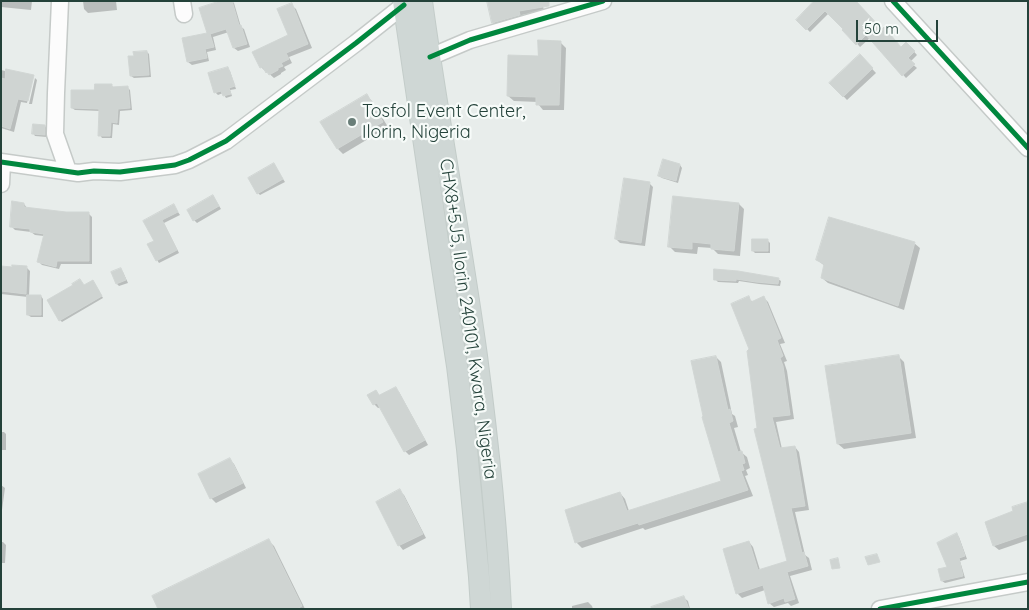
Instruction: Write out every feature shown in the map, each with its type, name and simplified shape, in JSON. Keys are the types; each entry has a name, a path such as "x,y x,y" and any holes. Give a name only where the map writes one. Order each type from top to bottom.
{"main road":[{"name":"CHX8+5J5, Ilorin 240101, Kwara, Nigeria","path":"410,2 430,57 477,355 488,442 502,609"},
{"name":"CHX8+5J5, Ilorin 240101, Kwara, Nigeria","path":"410,2 440,261 457,366 467,449 481,609"}],"street":[{"path":"60,1 55,134 68,172"},
{"path":"430,57 470,40 603,1"},
{"path":"892,1 1028,148"},
{"path":"1,184 1,162 78,173 120,172 175,165 189,160 226,141 410,2"},
{"path":"880,609 1028,582"}],"building":[{"path":"220,1 232,1 247,44 233,48 226,29 210,34 214,47 205,49 207,58 187,62 182,38 207,33 199,8"},
{"path":"487,1 549,1 549,6 519,11 520,15 492,23"},
{"path":"814,1 856,1 882,29 884,27 901,47 906,42 915,51 908,58 915,64 902,76 866,35 856,45 825,11 806,30 796,20"},
{"path":"292,3 308,44 286,53 289,59 281,63 283,66 269,75 263,67 260,68 252,52 288,35 277,9"},
{"path":"538,40 561,41 559,105 536,105 536,97 507,96 508,55 538,56"},
{"path":"147,51 149,75 130,76 128,56 134,56 133,52"},
{"path":"860,54 873,68 843,97 829,83"},
{"path":"228,67 235,86 229,88 231,94 223,96 221,91 214,93 208,73"},
{"path":"6,69 34,75 28,101 18,99 10,129 1,126 1,78 5,79"},
{"path":"95,84 112,84 112,87 128,86 130,108 118,109 117,123 111,122 110,136 98,136 99,109 71,108 71,90 94,90"},
{"name":"Tosfol Event Center, Ilorin, Nigeria","path":"367,94 383,122 337,149 320,122"},
{"path":"33,124 45,125 45,135 32,134"},
{"path":"663,159 680,164 676,181 658,176"},
{"path":"274,163 283,179 257,194 248,178"},
{"path":"624,178 650,182 641,243 615,239"},
{"path":"213,195 219,206 193,221 187,210"},
{"path":"673,196 739,203 734,251 711,249 711,244 692,242 692,249 668,247"},
{"path":"12,201 24,203 24,207 66,212 89,212 89,261 57,261 56,267 37,262 44,234 30,232 30,229 10,227"},
{"path":"174,204 178,212 162,220 177,250 156,261 147,244 154,241 143,221"},
{"path":"829,217 915,242 898,306 821,278 824,264 816,260"},
{"path":"752,239 768,239 768,251 752,251"},
{"path":"12,265 27,266 26,294 1,291 1,266 12,267"},
{"path":"121,268 126,280 116,284 111,272"},
{"path":"714,269 779,278 778,284 736,279 736,281 714,280"},
{"path":"80,279 84,285 93,280 102,296 59,321 47,300"},
{"path":"27,295 41,295 41,315 27,315"},
{"path":"749,296 751,302 764,296 781,338 777,340 783,356 780,358 783,366 790,415 772,417 780,448 795,446 805,506 791,508 802,553 804,552 808,566 787,572 795,599 785,602 784,598 768,604 763,585 736,594 723,549 749,541 758,570 787,561 754,429 757,428 747,351 749,349 731,304"},
{"path":"899,355 911,433 837,444 825,366"},
{"path":"716,356 728,410 730,409 733,421 729,423 738,452 742,451 745,463 742,464 744,470 741,471 748,490 639,525 638,523 575,543 565,510 620,492 627,511 721,481 702,417 691,361"},
{"path":"396,387 425,440 404,452 377,403 373,405 367,395 376,390 379,395"},
{"path":"230,458 243,483 210,499 198,474"},
{"path":"400,489 423,534 398,546 376,502"},
{"path":"1028,502 1028,534 993,546 985,522 1013,511 1012,507"},
{"path":"957,533 965,556 959,558 963,576 941,581 938,569 947,567 937,543"},
{"path":"269,539 302,606 297,609 158,609 152,596"},
{"path":"877,554 880,562 868,565 865,557"},
{"path":"838,558 840,568 832,569 830,560"},
{"path":"684,596 689,609 652,609 651,607"}],"cycle path":[{"path":"430,57 470,40 603,1"},
{"path":"893,1 1028,148"},
{"path":"1,162 78,173 94,171 120,172 175,165 189,160 226,141 404,5"},
{"path":"880,609 1028,582"}],"place":[{"name":"Tosfol Event Center, Ilorin, Nigeria","path":"352,122"}]}
